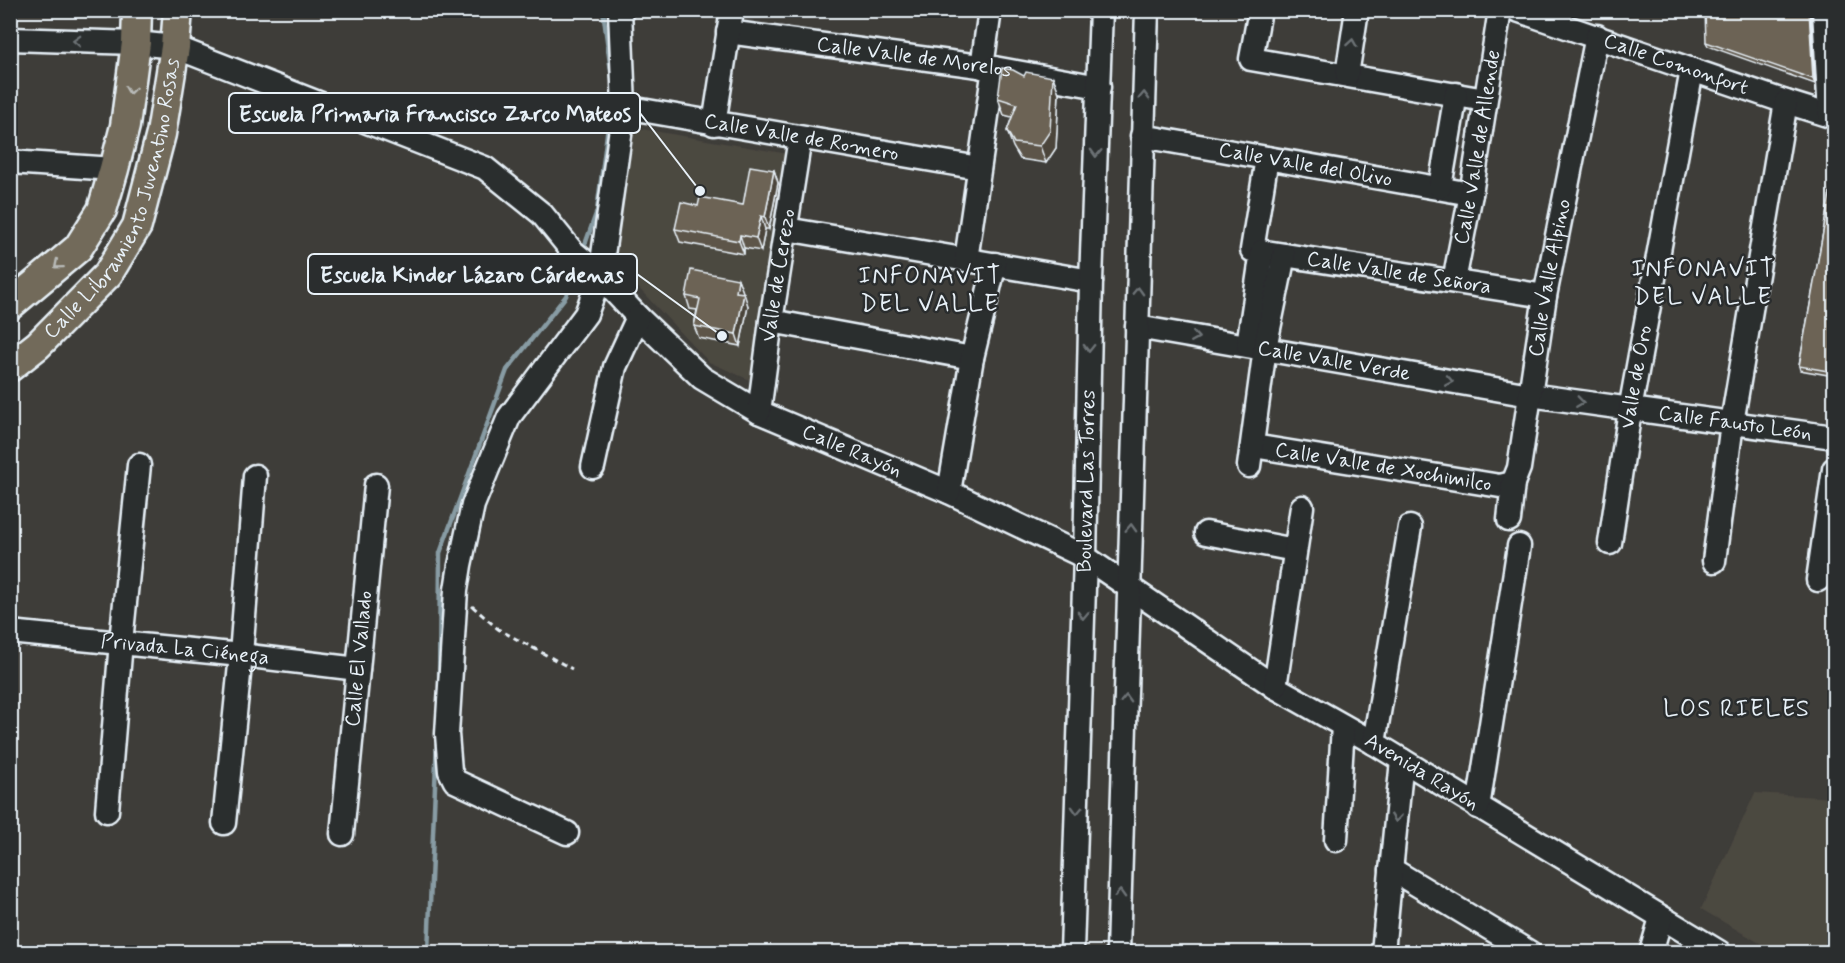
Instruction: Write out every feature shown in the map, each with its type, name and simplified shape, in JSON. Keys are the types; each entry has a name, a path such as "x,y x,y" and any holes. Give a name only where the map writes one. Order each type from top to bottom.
{"main road":[{"name":"Calle Libramiento Juventino Rosas","path":"10,305 78,248 102,210 125,126 136,43 137,10"},
{"name":"Calle Libramiento Juventino Rosas","path":"10,367 38,345 108,274 137,226 161,134 175,47 178,10"}],"street":[{"path":"567,833 455,781 450,771 447,734 456,591 473,505 509,417 586,314 587,264 624,107 620,10"},
{"path":"966,260 979,168 988,67 990,10"},
{"name":"Boulevard Las Torres","path":"1072,952 1101,10"},
{"path":"1118,952 1147,10"},
{"path":"1260,10 1251,59 1485,100"},
{"path":"1347,75 1357,10"},
{"name":"Calle Valle de Allende","path":"1454,281 1471,194 1500,10"},
{"name":"Calle Comonfort","path":"1517,10 1832,116"},
{"path":"1824,10 1832,116"},
{"path":"714,124 730,21"},
{"name":"Calle Valle de Morelos","path":"730,21 1099,87"},
{"name":"Calle Valle Alpino","path":"1509,520 1513,483 1519,468 1545,296 1597,36"},
{"name":"Calle Rayón","path":"10,39 136,43 175,47 485,168 542,214 638,317 702,378 759,412 949,492 1085,557 1129,586"},
{"name":"Valle de Oro","path":"1610,543 1630,410 1692,70"},
{"path":"1440,188 1456,94"},
{"path":"1714,561 1732,423 1786,102"},
{"name":"Calle Valle de Romero","path":"624,107 979,168"},
{"name":"Calle Valle del Olivo","path":"1142,136 1471,194"},
{"name":"Valle de Cerezo","path":"759,412 800,138"},
{"path":"1257,347 1266,252 1267,158"},
{"path":"10,162 114,169"},
{"path":"786,229 1091,280"},
{"name":"Calle Valle de Señora","path":"1266,252 1545,296"},
{"path":"949,492 972,358 995,264"},
{"path":"593,467 615,367 638,317"},
{"path":"771,321 972,358"},
{"name":"Calle Valle Verde","path":"1137,327 1530,395"},
{"name":"Calle Valle de Xochimilco","path":"1257,347 1251,456 1500,486 1513,483"},
{"name":"Calle Fausto León","path":"1530,395 1834,437"},
{"path":"107,811 139,465"},
{"path":"1818,580 1834,469"},
{"path":"224,823 241,655 255,476"},
{"name":"Calle El Vallado","path":"342,834 376,485"},
{"path":"1275,687 1302,507"},
{"path":"1374,743 1410,527"},
{"path":"1206,533 1295,550"},
{"path":"1478,807 1519,546"},
{"name":"Avenida Rayón","path":"1129,586 1275,687 1374,743 1719,952"},
{"name":"Privada La Ciénega","path":"10,632 358,669"},
{"path":"1336,840 1343,726"},
{"path":"1383,952 1402,760"},
{"path":"1390,868 1528,952"},
{"path":"1651,952 1661,918"}],"path":[{"path":"456,591 498,629 572,669"}],"shaded area":[{"path":"630,127 788,154 752,381 709,362 606,254"},
{"path":"1755,793 1834,798 1834,952 1775,952 1701,909"}],"building":[{"path":"1705,10 1809,10 1813,79 1706,42"},
{"path":"1002,68 1013,70 1024,76 1026,72 1053,77 1050,131 1040,146 1014,143 1007,131 1017,104 998,98"},
{"path":"750,166 774,170 765,217 761,216 756,238 740,235 739,241 675,229 681,202 698,206 700,197 743,205"},
{"path":"1834,171 1834,372 1799,366"},
{"path":"691,270 738,279 736,292 744,293 736,334 694,326 700,299 686,296"}],"waterway":[{"path":"583,250 597,211 613,87 603,10"},
{"path":"439,688 440,553 507,370 566,296 578,263"},
{"path":"428,952 437,739"}],"place":[{"name":"Escuela Primaria Francisco Zarco Mateos","path":"700,191"},
{"name":"Escuela Kinder Lázaro Cárdenas","path":"722,336"}],"district":[{"name":"INFONAVIT DEL VALLE","path":"1703,283"},
{"name":"INFONAVIT DEL VALLE","path":"930,290"},
{"name":"LOS RIELES","path":"1737,709"}]}
